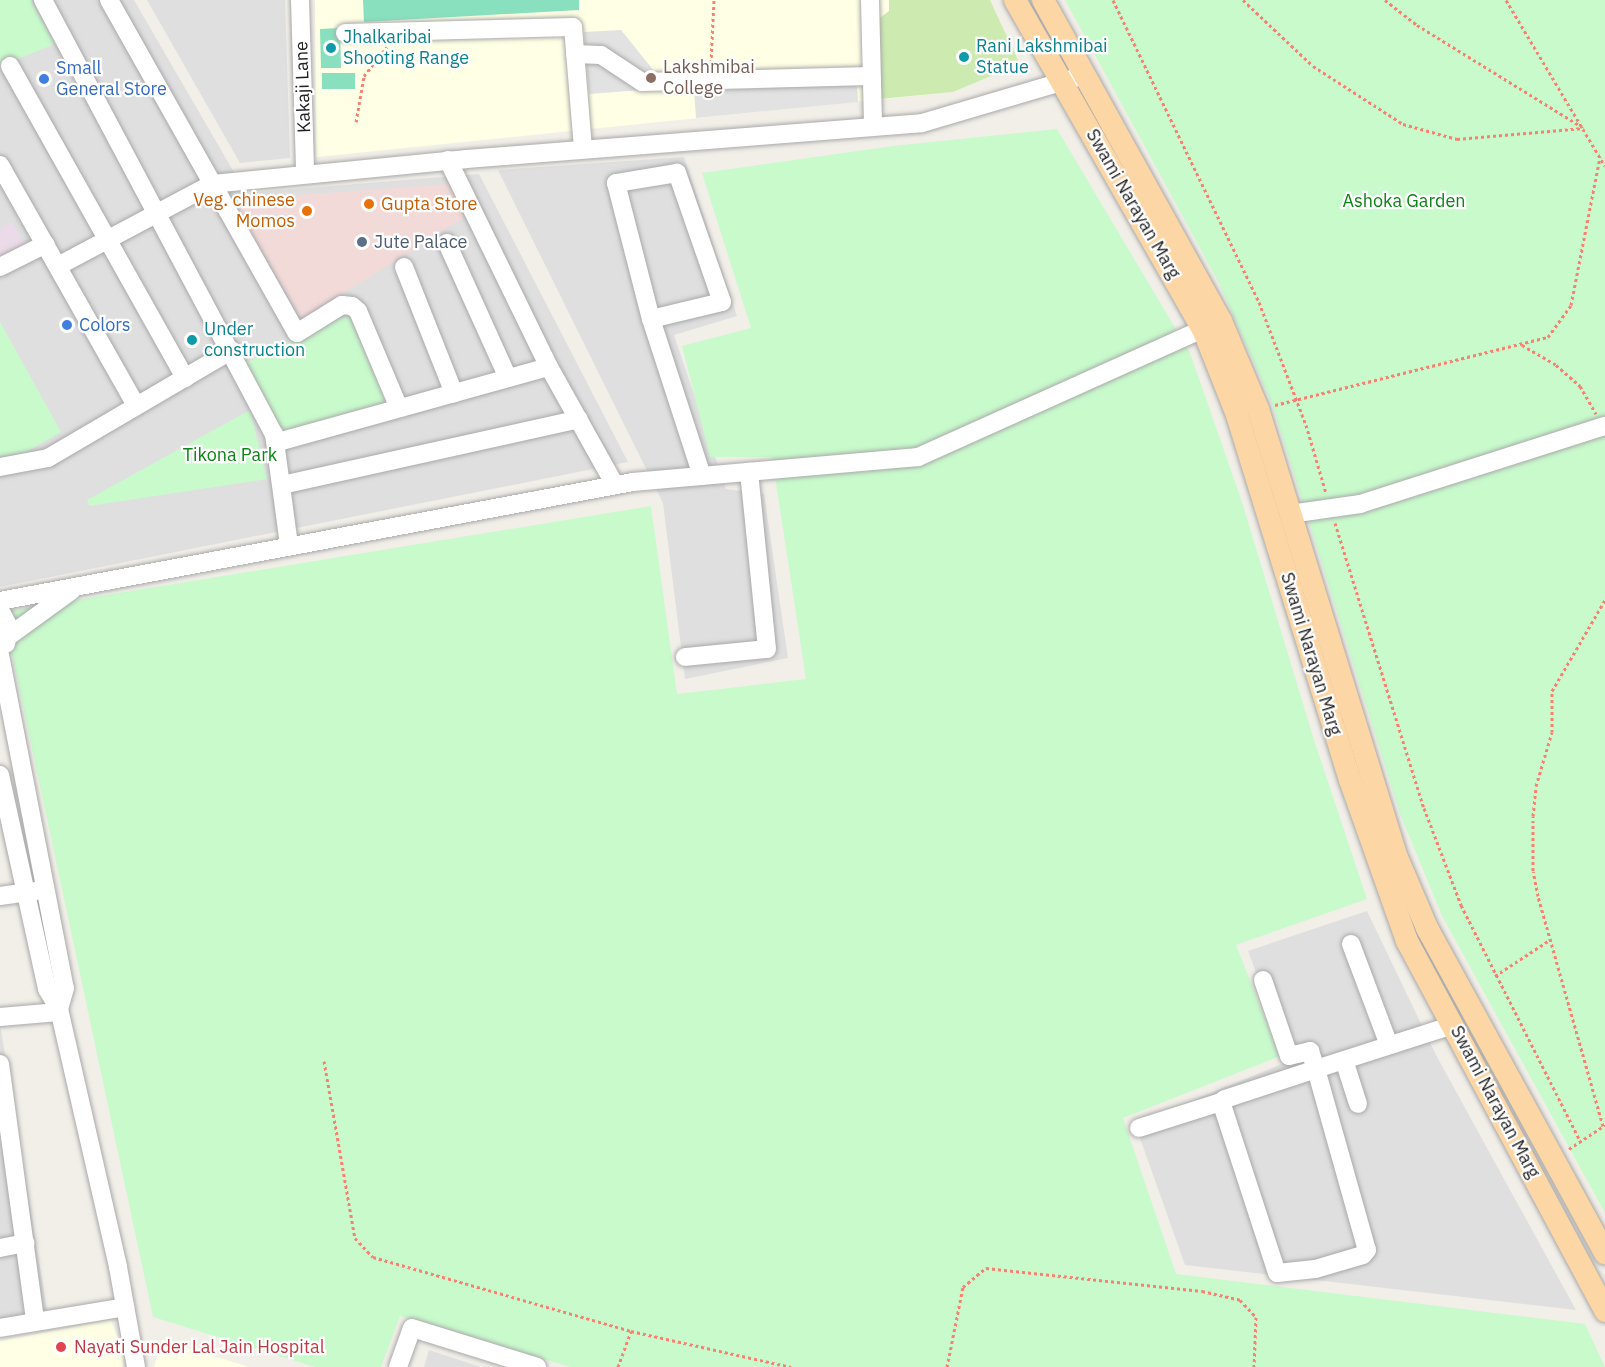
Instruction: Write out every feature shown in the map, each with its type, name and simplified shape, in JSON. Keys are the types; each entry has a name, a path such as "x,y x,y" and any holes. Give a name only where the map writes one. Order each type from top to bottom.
{"main road":[{"name":"Swami Narayan Marg","path":"1015,0 1212,325 1237,415 1384,879 1407,941 1605,1311"},
{"name":"Swami Narayan Marg","path":"1043,0 1085,75 1212,325 1258,409 1368,770 1426,928 1605,1252"}],"street":[{"path":"43,0 232,350 278,442 288,545"},
{"path":"110,0 297,333 347,303 358,311 399,408"},
{"name":"Kakaji Lane","path":"300,0 305,173"},
{"path":"870,0 873,126"},
{"path":"345,33 573,27 583,149"},
{"path":"575,54 601,55 642,82 872,76"},
{"path":"10,66 185,378"},
{"path":"58,266 106,238 212,184 448,160 873,126 946,118 1085,75"},
{"path":"448,160 549,367 615,485"},
{"path":"0,165 136,405"},
{"path":"651,318 722,301 677,173 616,183 651,318 702,476"},
{"path":"447,243 508,378"},
{"path":"0,267 46,244"},
{"path":"404,267 454,393"},
{"path":"0,601 75,589 288,545 615,485 933,453 1212,325"},
{"path":"0,467 48,458 232,350"},
{"path":"278,442 549,367"},
{"path":"282,485 579,419"},
{"path":"1290,514 1360,504 1603,427"},
{"path":"685,657 767,649 749,472"},
{"path":"4,643 75,589"},
{"path":"0,610 7,618 4,643"},
{"path":"0,655 65,988 59,1010"},
{"path":"0,775 47,989 59,1010 125,1307 136,1367"},
{"path":"0,896 26,891 46,891"},
{"path":"1351,944 1389,1046"},
{"path":"1221,1102 1274,1269 1284,1274 1363,1256 1367,1250 1310,1051 1289,1056 1263,980"},
{"path":"0,1017 59,1010"},
{"path":"1139,1128 1453,1025"},
{"path":"1344,1060 1358,1104"},
{"path":"0,1064 7,1159 26,1243 35,1321"},
{"path":"0,1248 26,1243"},
{"path":"0,1328 125,1307"},
{"path":"398,1367 412,1328 537,1367"}],"path":[{"path":"712,80 714,0"},
{"path":"1113,0 1259,302 1298,401 1424,808 1461,905 1580,1141 1604,1125 1549,941 1533,871 1536,786 1552,732 1552,691 1605,600"},
{"path":"1243,0 1313,66 1403,124 1457,139 1584,128"},
{"path":"1385,0 1426,31 1584,128"},
{"path":"1506,0 1605,166"},
{"path":"356,122 364,76 399,32"},
{"path":"1298,401 1548,337 1571,305 1600,157"},
{"path":"1522,345 1556,365 1580,386 1603,427"},
{"path":"1495,976 1549,941"},
{"path":"324,1061 355,1238 364,1251 382,1262 631,1331 791,1367"},
{"path":"947,1367 963,1287 986,1268 1202,1291 1240,1300 1256,1317 1254,1367"},
{"path":"618,1367 631,1331"}],"shaded area":[{"path":"0,0 134,0 246,193 479,174 628,462 0,587"},
{"path":"147,0 285,0 290,158 240,163"},
{"name":"Lakshmibai College","path":"315,0 990,0 1020,64 953,92 316,157"},
{"path":"621,30 654,71 654,89 589,94 584,32"},
{"path":"857,84 858,102 696,118 694,91"},
{"path":"684,157 737,316 674,335 726,489 764,494 788,658 685,679 663,503 498,170"},
{"path":"450,184 465,217 302,319 231,200"},
{"path":"12,222 26,248 0,263 0,229"},
{"path":"1367,911 1436,1055 1576,1310 1185,1265 1135,1124 1289,1061 1248,951"},
{"path":"0,1024 47,1310 0,1320"},
{"name":"Nayati Sunder Lal Jain Hospital","path":"111,1320 124,1354 123,1367 0,1367 0,1341"},
{"path":"162,1340 249,1367 154,1367"},
{"path":"429,1350 481,1367 424,1367"}],"green space":[{"path":"0,0 31,0 55,44 0,66"},
{"path":"363,0 579,0 579,10 364,22"},
{"path":"889,0 990,0 1020,64 953,92 880,99 877,20 889,11"},
{"name":"Ashoka Garden","path":"1065,0 1605,0 1605,1213 1442,916 1400,814 1272,404 1219,283"},
{"name":"Jhalkaribai Shooting Range","path":"340,28 341,68 321,68 320,29"},
{"path":"322,73 355,73 355,89 322,89"},
{"path":"1057,129 1190,353 1242,502 1314,740 1367,899 1236,945 1280,1056 1123,1118 1176,1274 1585,1324 1605,1367 570,1367 400,1316 381,1367 315,1367 153,1317 3,612 651,506 677,694 806,679 772,457 710,457 682,346 751,328 702,173 893,146"},
{"path":"358,311 394,410 277,433 240,365"},
{"path":"0,322 61,432 24,453 0,456"},
{"name":"Tikona Park","path":"250,410 267,479 89,506 87,500"}],"place":[{"name":"Jhalkaribai Shooting Range","path":"331,48"},
{"name":"Rani Lakshmibai Statue","path":"964,57"},
{"name":"Lakshmibai College","path":"651,78"},
{"name":"Small General Store","path":"44,79"},
{"name":"Gupta Store","path":"369,204"},
{"name":"Veg. chinese Momos","path":"307,211"},
{"name":"Jute Palace","path":"362,242"},
{"name":"Colors","path":"67,325"},
{"name":"Under construction","path":"192,340"},
{"name":"Nayati Sunder Lal Jain Hospital","path":"61,1347"}]}
